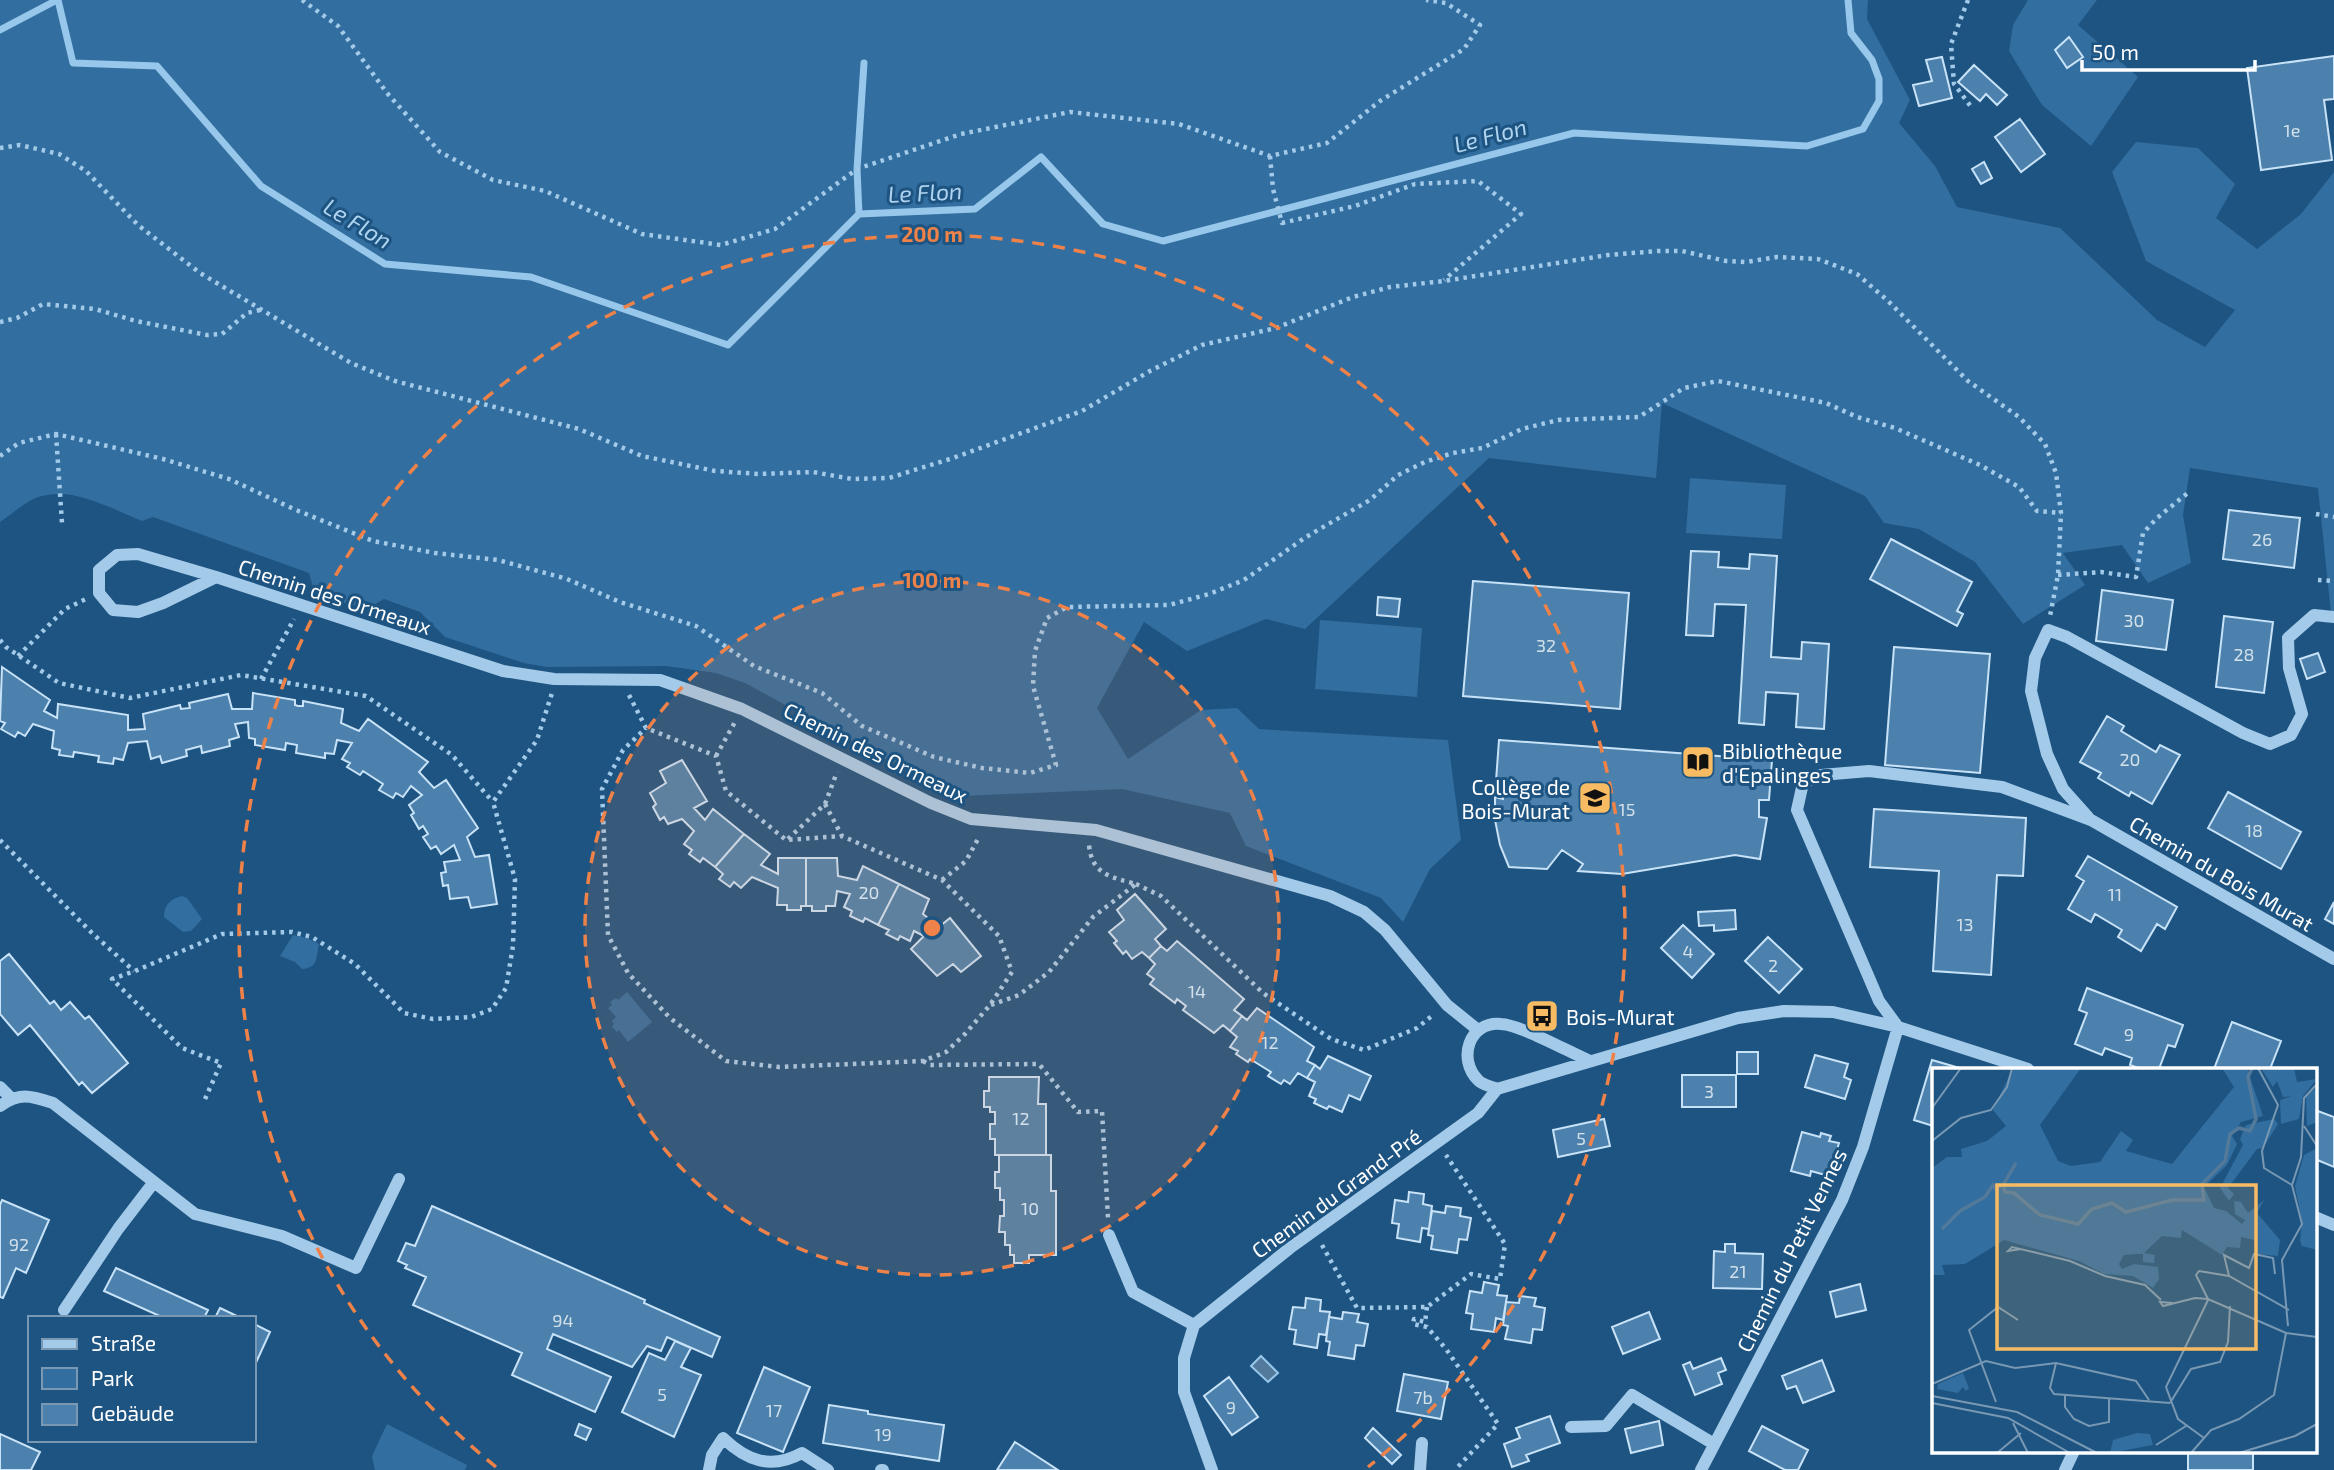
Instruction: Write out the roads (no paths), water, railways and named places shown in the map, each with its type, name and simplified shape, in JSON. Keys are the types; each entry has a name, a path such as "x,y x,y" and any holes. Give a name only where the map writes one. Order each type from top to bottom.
{"street":[{"name":"Chemin des Ormeaux","path":"216,577 138,612 113,610 99,593 99,570 117,555 138,554 216,577 503,671 554,679 660,680 742,709 931,803 971,819 1096,830 1330,896 1364,912 1385,930 1447,1005 1478,1030"},
{"name":"Chemin du Bois Murat","path":"2091,820 2063,789 2047,754 2031,691 2035,658 2048,630 2067,637 2243,733 2270,744 2291,735 2302,714 2289,668 2288,638 2314,615 2334,617"},
{"name":"Chemin du Bois Murat","path":"1898,1027 1880,1002 1797,810 1803,783 1821,775 1869,772 2002,787 2091,820 2334,959"},
{"path":"1590,1061 1499,1023 1478,1030 1467,1046 1467,1064 1479,1082 1497,1088 1521,1084 1738,1018 1784,1011 1833,1012 1898,1027 2025,1068"},
{"name":"Chemin du Petit Vennes","path":"1701,1470 1842,1200 1863,1147 1898,1027"},
{"path":"0,1087 11,1098"},
{"name":"Chemin du Grand-Pré","path":"1194,1325 1314,1231 1478,1113 1497,1088"},
{"path":"0,1106 11,1098 30,1096 53,1103 195,1214 282,1236 356,1268 399,1180"},
{"path":"64,1310 118,1229 154,1182"},
{"path":"2316,1217 2334,1225"},
{"path":"1109,1235 1133,1292 1194,1325 1184,1358 1184,1392 1212,1470"},
{"path":"1571,1427 1606,1426 1632,1395 1714,1444"},
{"path":"709,1470 712,1455 723,1438 743,1458 765,1467 793,1461 802,1453 828,1470"},
{"path":"1420,1470 1422,1443"},
{"path":"2064,1470 2073,1452"}],"waterway":[{"name":"Le Flon","path":"0,30 57,0"},
{"name":"Le Flon","path":"58,0 73,63 157,66 261,186 385,264 531,277 728,345 859,214 975,209 1041,157 1103,224 1163,241 1574,133 1807,146 1863,129 1879,101 1879,79 1872,60 1851,33 1848,0"},
{"path":"859,214 857,169 864,63"}],"place":[{"name":"Bibliothèque d'Epalinges","path":"1698,762"},
{"name":"Collège de Bois-Murat","path":"1595,798"},
{"name":"Bois-Murat","path":"1542,1016"}]}
